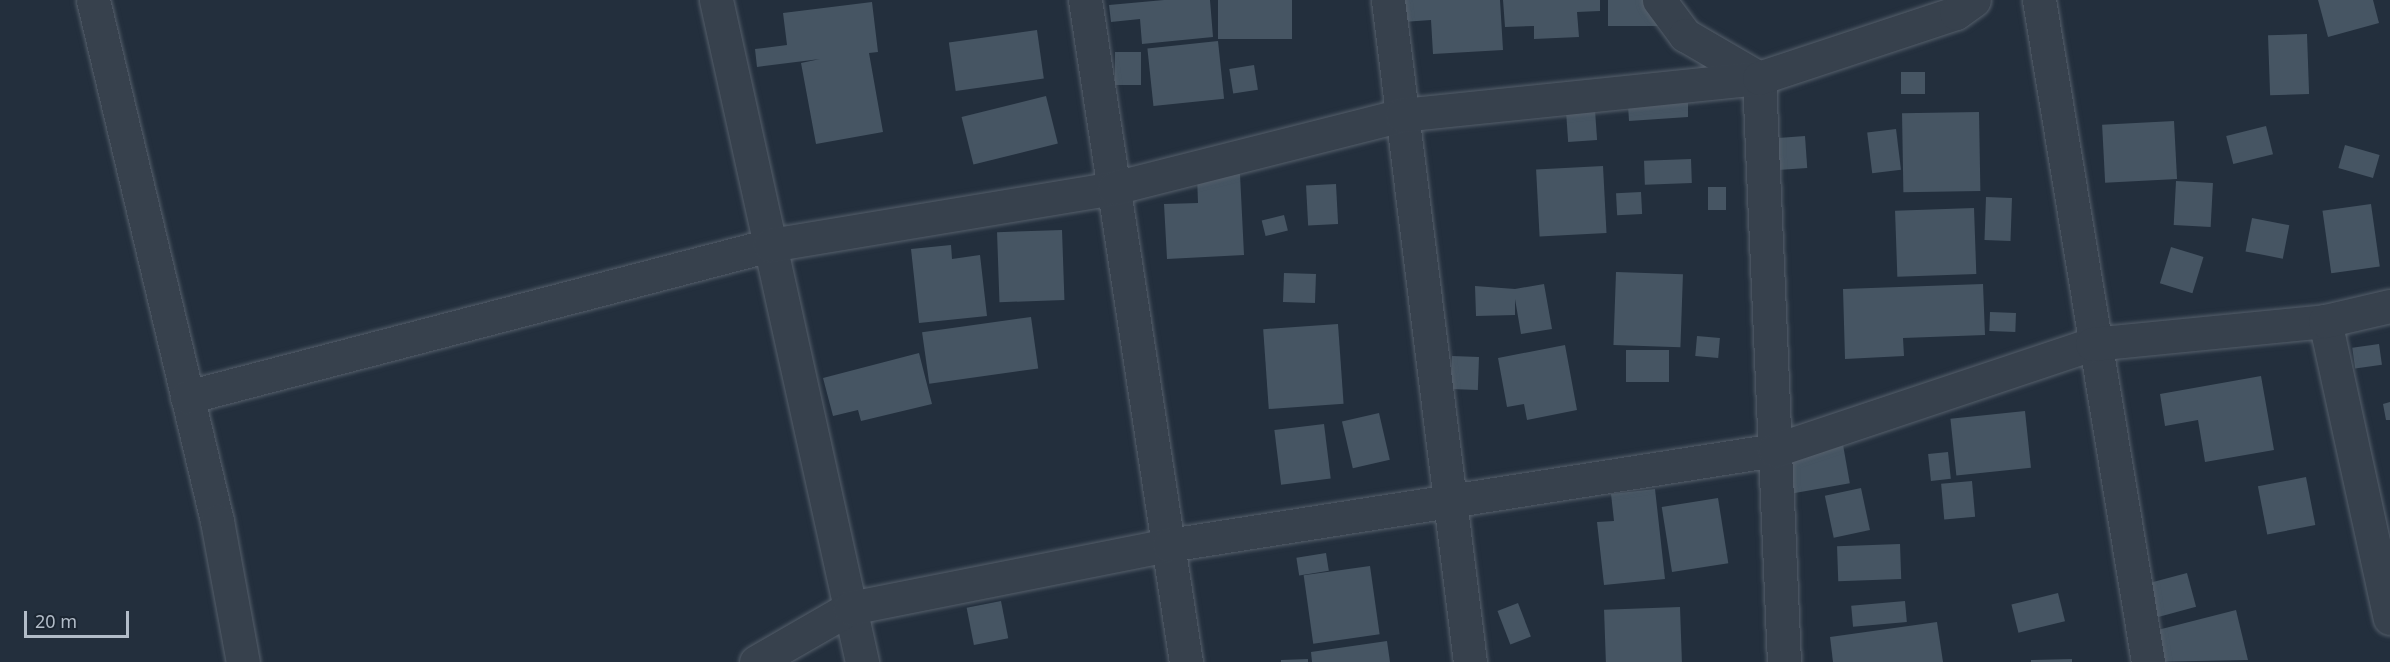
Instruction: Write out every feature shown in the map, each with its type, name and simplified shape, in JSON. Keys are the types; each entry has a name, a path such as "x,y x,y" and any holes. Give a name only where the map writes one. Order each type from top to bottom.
{"street":[{"path":"93,0 187,397 243,662"},
{"path":"717,0 862,662"},
{"path":"1085,0 1186,662"},
{"path":"1388,0 1470,662"},
{"path":"1659,0 1685,35 1759,78"},
{"path":"187,397 770,245 1114,188 1402,115 1759,78 1956,14 1974,0"},
{"path":"2039,0 2092,344 2148,662"},
{"path":"1759,78 1784,662"},
{"path":"756,662 850,608 1169,546 1775,450 2092,344 2325,321 2390,306"},
{"path":"2325,321 2390,618"}],"building":[{"path":"1164,0 1210,0 1213,37 1142,44 1140,19 1111,22 1109,5"},
{"path":"1218,0 1292,0 1292,39 1218,39"},
{"path":"1402,0 1500,0 1503,50 1433,54 1431,20 1403,22"},
{"path":"1503,0 1600,0 1600,11 1577,12 1579,37 1534,39 1534,26 1505,27"},
{"path":"1608,0 1665,0 1665,26 1608,26"},
{"path":"2318,0 2373,0 2379,23 2328,37"},
{"path":"872,2 878,52 869,53 883,132 816,144 801,63 820,59 757,67 755,49 787,45 783,13"},
{"path":"1037,30 1044,79 956,91 949,42"},
{"path":"2307,34 2309,94 2270,95 2268,35"},
{"path":"1218,41 1224,99 1153,106 1147,48"},
{"path":"1115,52 1141,52 1141,85 1115,85"},
{"path":"1254,65 1258,90 1233,94 1229,69"},
{"path":"1901,72 1925,72 1925,94 1901,94"},
{"path":"1046,96 1058,144 973,165 962,117"},
{"path":"1688,103 1688,117 1629,121 1628,105"},
{"path":"1595,110 1597,140 1568,142 1566,112"},
{"path":"1979,112 1980,191 1903,192 1902,113"},
{"path":"2174,121 2177,179 2105,183 2102,125"},
{"path":"2266,126 2273,154 2233,164 2226,136"},
{"path":"1896,129 1901,170 1872,173 1867,133"},
{"path":"1805,136 1807,168 1775,170 1773,138"},
{"path":"2345,145 2380,155 2373,178 2338,168"},
{"path":"1691,159 1692,183 1645,185 1644,161"},
{"path":"1603,166 1607,233 1540,236 1536,170"},
{"path":"1240,174 1244,255 1167,259 1164,204 1198,203 1197,176"},
{"path":"2176,181 2213,183 2211,227 2174,225"},
{"path":"1336,184 1338,224 1308,226 1306,186"},
{"path":"1708,187 1726,187 1726,210 1708,210"},
{"path":"1641,192 1642,214 1617,215 1616,193"},
{"path":"1986,197 2012,198 2010,241 1984,240"},
{"path":"2371,204 2380,266 2331,273 2322,211"},
{"path":"1974,208 1976,274 1897,277 1895,211"},
{"path":"1284,215 1288,231 1266,236 1262,221"},
{"path":"2252,218 2289,225 2283,259 2246,251"},
{"path":"1062,230 1064,300 999,302 997,232"},
{"path":"951,245 952,259 980,255 987,316 919,323 911,249"},
{"path":"2171,247 2204,257 2192,293 2160,283"},
{"path":"1616,272 1683,274 1680,347 1613,345"},
{"path":"1284,273 1316,274 1315,303 1283,302"},
{"path":"1544,284 1552,329 1521,334 1515,299 1515,315 1476,316 1475,286 1515,289"},
{"path":"1983,284 1985,335 1903,338 1904,356 1845,359 1843,289"},
{"path":"1990,312 2016,313 2015,332 1989,331"},
{"path":"1031,317 1038,368 929,384 922,332"},
{"path":"1338,324 1344,404 1269,409 1263,329"},
{"path":"1697,336 1720,338 1718,358 1695,356"},
{"path":"2379,344 2382,365 2355,369 2352,348"},
{"path":"1565,345 1577,410 1527,420 1524,404 1507,407 1498,358"},
{"path":"1626,350 1669,350 1669,382 1626,382"},
{"path":"919,353 932,404 861,421 858,410 833,416 823,378"},
{"path":"1452,356 1479,357 1478,390 1451,389"},
{"path":"2261,376 2274,450 2205,462 2198,420 2165,426 2160,394"},
{"path":"2390,402 2390,420 2386,420 2383,404"},
{"path":"2025,411 2031,468 1956,476 1950,419"},
{"path":"1379,413 1390,460 1353,468 1342,422"},
{"path":"1324,424 1331,479 1281,485 1274,430"},
{"path":"1842,439 1850,483 1791,494 1783,449"},
{"path":"1948,452 1951,479 1931,481 1928,454"},
{"path":"2306,477 2315,525 2267,534 2258,486"},
{"path":"1972,481 1975,517 1944,520 1941,484"},
{"path":"1861,488 1870,530 1834,538 1825,496"},
{"path":"1655,489 1665,579 1604,585 1597,522 1614,521 1611,494"},
{"path":"1718,498 1728,563 1672,572 1662,507"},
{"path":"1900,544 1901,579 1838,581 1837,546"},
{"path":"1326,553 1329,571 1299,575 1296,558"},
{"path":"1370,566 1380,634 1313,644 1304,575"},
{"path":"2187,573 2196,607 2156,617 2147,584"},
{"path":"2058,593 2065,621 2018,633 2011,605"},
{"path":"1001,601 1008,638 974,645 967,608"},
{"path":"1905,601 1907,622 1853,627 1851,606"},
{"path":"1518,603 1531,637 1510,644 1497,611"},
{"path":"1680,607 1682,662 1606,662 1604,610"},
{"path":"2236,610 2248,660 2145,662 2138,635"},
{"path":"1937,622 1943,662 1833,662 1830,637"},
{"path":"1387,641 1390,662 1312,662 1311,652"},
{"path":"1308,659 1308,662 1281,662 1281,660"},
{"path":"2072,659 2072,662 2031,662 2031,660"}]}
